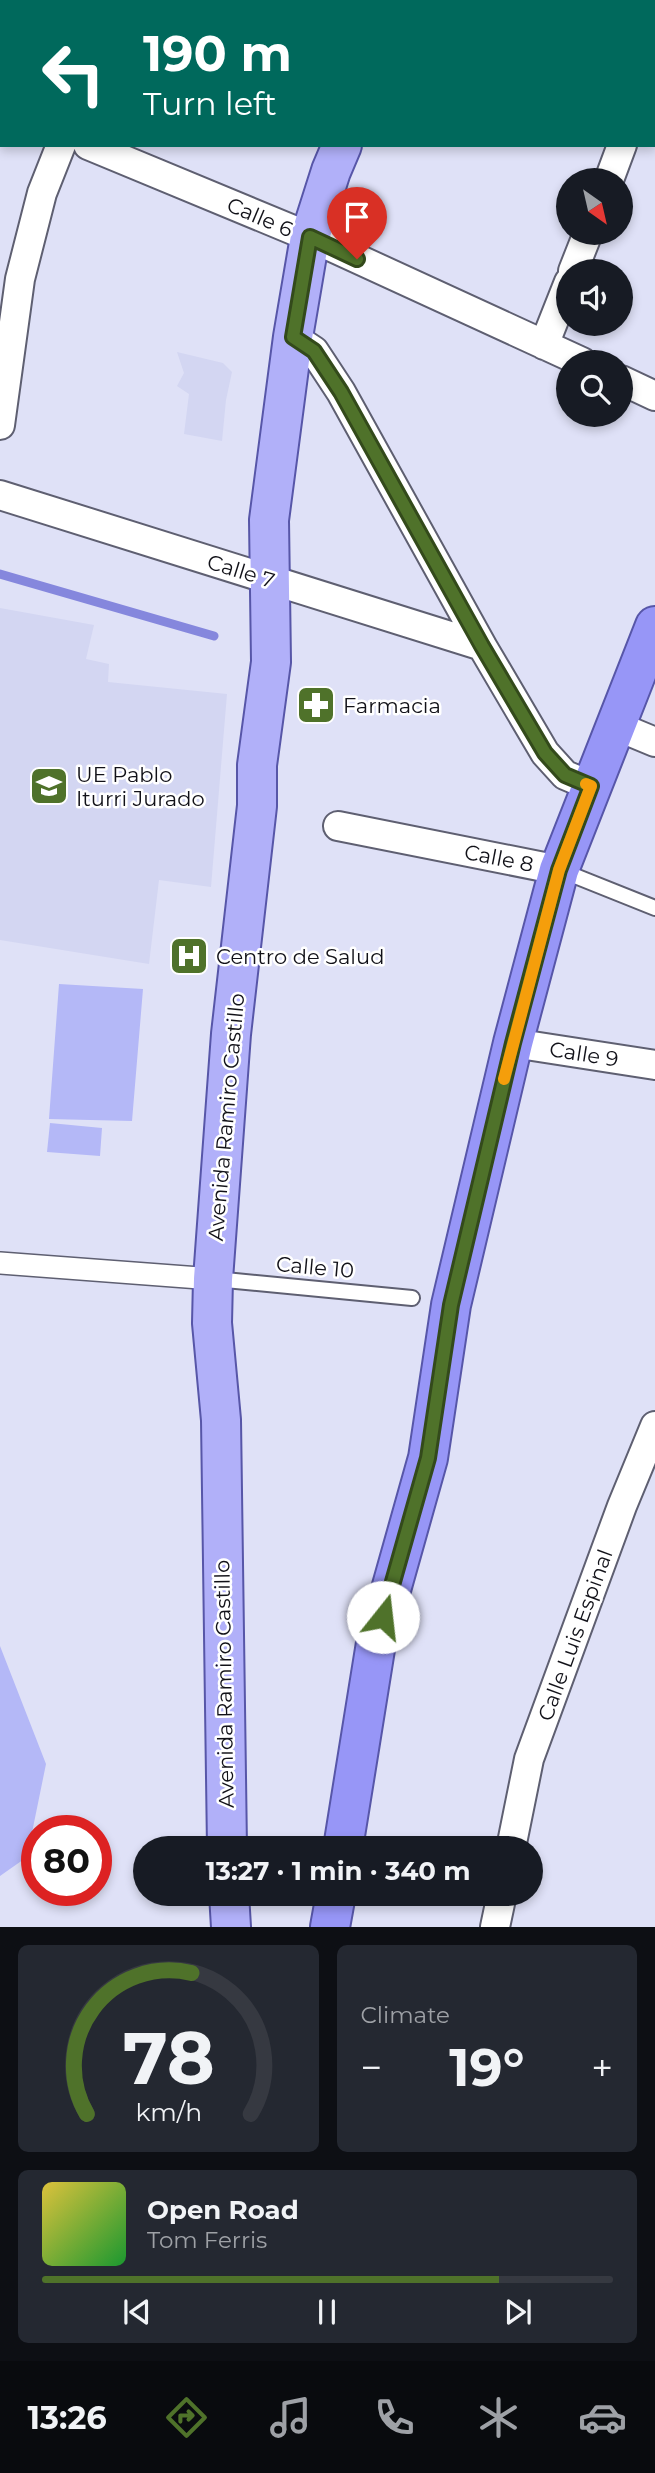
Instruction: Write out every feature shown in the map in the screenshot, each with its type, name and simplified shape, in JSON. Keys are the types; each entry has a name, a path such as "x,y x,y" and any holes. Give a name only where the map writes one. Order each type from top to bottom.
{"highway":[{"path":"345,1836 376,1643 428,1458 451,1305 513,1043 559,870 655,626"},
{"path":"330,1927 334,1906"}],"main road":[{"name":"Avenida Ramiro Castillo","path":"227,1836 220,1420 212,1323 213,1279 231,1034 257,806 257,765 271,662 269,520 293,337 310,237 341,147"},
{"path":"230,1906 231,1927"}],"street":[{"path":"0,425 20,279 42,193 60,147"},
{"name":"Calle 6","path":"93,147 310,237 556,350"},
{"path":"613,168 621,147"},
{"path":"544,345 556,315"},
{"path":"293,337 314,351 341,392 482,646 545,753 565,775 591,786"},
{"path":"633,386 655,396"},
{"name":"Calle 7","path":"0,495 482,646"},
{"path":"614,725 655,742"},
{"name":"Calle 8","path":"338,826 559,870"},
{"name":"Calle 9","path":"513,1043 655,1065"},
{"path":"0,1263 213,1279"},
{"name":"Calle Luis Espinal","path":"513,1836 529,1759 622,1506 655,1426"},
{"path":"495,1927 499,1906"}],"lane":[{"name":"Calle 8","path":"559,870 655,908"},
{"name":"Calle 10","path":"213,1279 412,1297"}],"shaded area":[{"path":"177,352 223,363 232,372 222,441 184,434 189,394 177,386 184,373"},
{"path":"0,608 94,625 86,659 109,664 108,682 227,694 211,887 159,880 149,964 0,940"},
{"path":"59,984 143,989 132,1121 49,1119"},
{"path":"50,1123 102,1128 100,1156 47,1152"},
{"path":"0,1646 46,1764 36,1815 21,1815 21,1861 0,1876"}],"waterway":[{"path":"0,574 214,636"}],"slow traffic":[{"path":"504,1079 559,870 591,786 586,784"}],"place":[{"name":"Farmacia","path":"316,705"},
{"name":"UE Pablo Iturri Jurado","path":"49,786"},
{"name":"Centro de Salud","path":"189,956"}],"route":[{"path":"357,259 310,237 293,337 314,351 341,392 482,646 545,753 565,775 591,786 559,870 513,1043 451,1305 428,1458 383,1617"}]}
